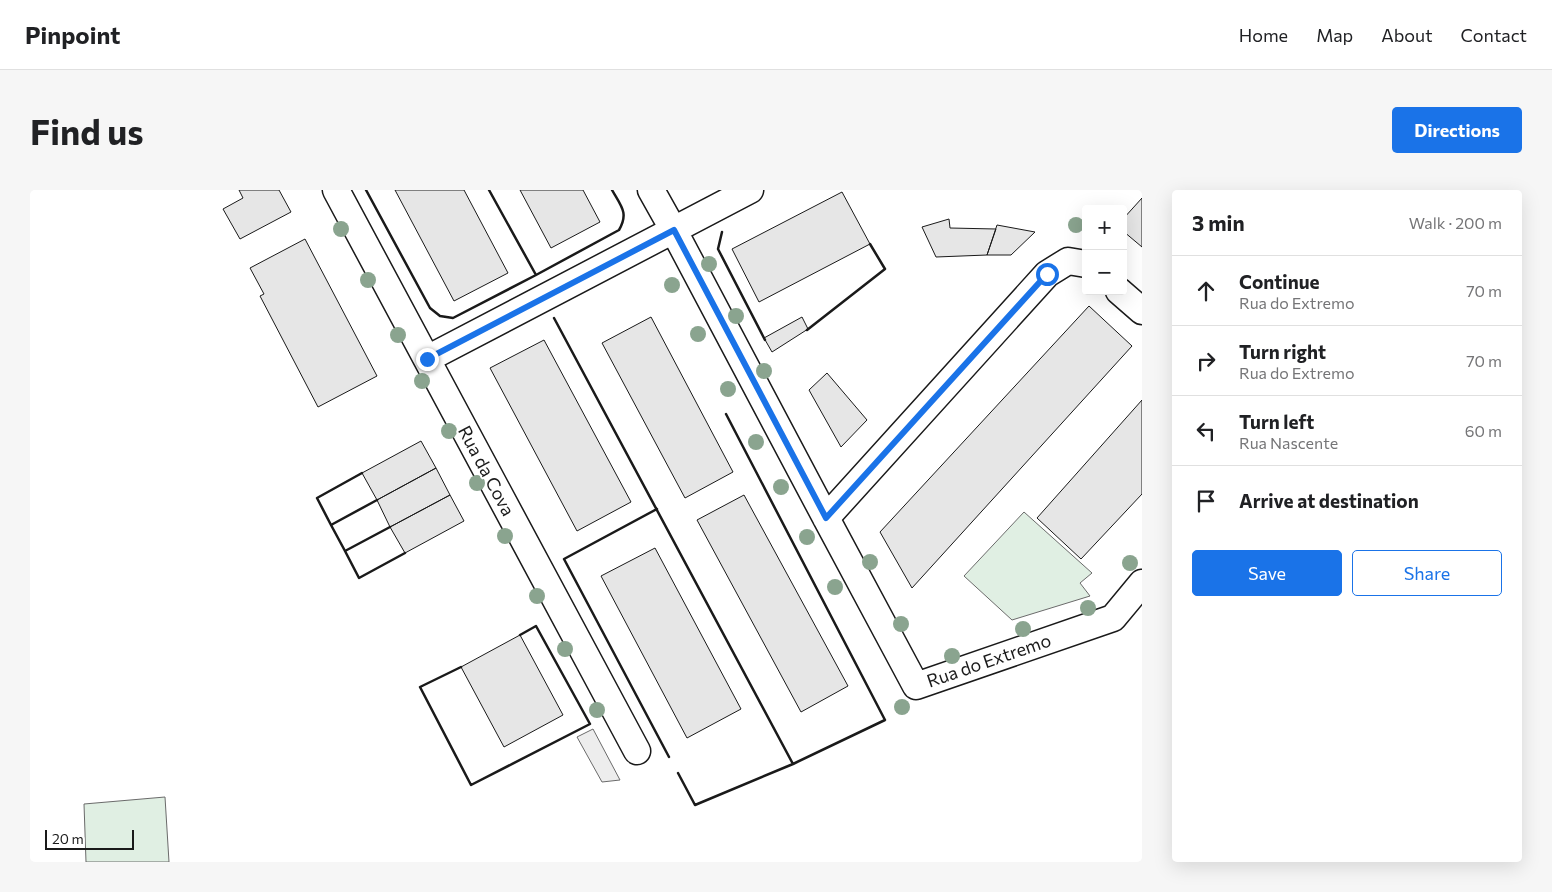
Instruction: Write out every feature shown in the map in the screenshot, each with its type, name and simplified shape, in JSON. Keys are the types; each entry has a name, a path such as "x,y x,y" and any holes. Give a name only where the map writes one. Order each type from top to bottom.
{"street":[{"name":"Rua da Cova","path":"336,190 637,751"},
{"name":"Rua do Extremo","path":"651,190 916,686 1113,618 1142,583"},
{"path":"427,359 750,190"},
{"path":"826,518 1047,274 1068,262 1082,264"},
{"path":"1123,295 1142,312"}],"green space":[{"path":"1024,512 1092,573 1080,583 1090,596 1012,620 964,576"},
{"path":"165,797 169,862 86,862 84,804"}],"shaded area":[{"path":"593,729 620,780 602,782 577,737"}],"building":[{"path":"239,190 279,190 291,212 240,239 223,209 243,198"},
{"path":"395,190 464,190 508,273 454,301"},
{"path":"520,190 583,190 600,222 551,248"},
{"path":"842,192 870,244 759,302 732,249"},
{"path":"1142,198 1142,247 1127,234 1127,215"},
{"path":"949,219 950,228 996,229 987,255 936,257 922,227"},
{"path":"997,225 1035,232 1011,255 987,255"},
{"path":"305,239 377,376 318,407 260,296 264,294 250,268"},
{"path":"1089,306 1132,346 912,588 880,532"},
{"path":"651,317 733,472 685,498 602,343"},
{"path":"802,317 808,329 772,352 764,338"},
{"path":"544,340 631,502 577,531 490,368"},
{"path":"827,373 867,420 841,447 809,390"},
{"path":"1142,400 1142,494 1081,559 1037,518"},
{"path":"421,441 436,468 377,500 362,473"},
{"path":"436,468 450,495 390,527 377,500"},
{"path":"450,495 464,521 405,553 390,527"},
{"path":"744,495 848,686 801,712 697,520"},
{"path":"655,548 741,709 687,738 601,576"},
{"path":"520,635 563,715 504,747 461,667"}],"wall":[{"path":"366,190 430,308 440,316 453,318 536,275"},
{"path":"489,190 536,275 619,230 624,214 612,190"},
{"path":"722,232 718,249 765,340"},
{"path":"807,330 885,269 870,244"},
{"path":"554,318 793,764 695,805 678,773"},
{"path":"726,414 885,720 793,764"},
{"path":"362,473 317,498 331,525 377,500"},
{"path":"657,509 564,559 669,757"},
{"path":"333,524 331,525 345,551 390,527"},
{"path":"345,551 359,578 405,553"},
{"path":"461,667 420,687 471,785 590,724 536,626 520,635"}],"route":[{"path":"427,359 674,230 826,518 1047,274"}]}
